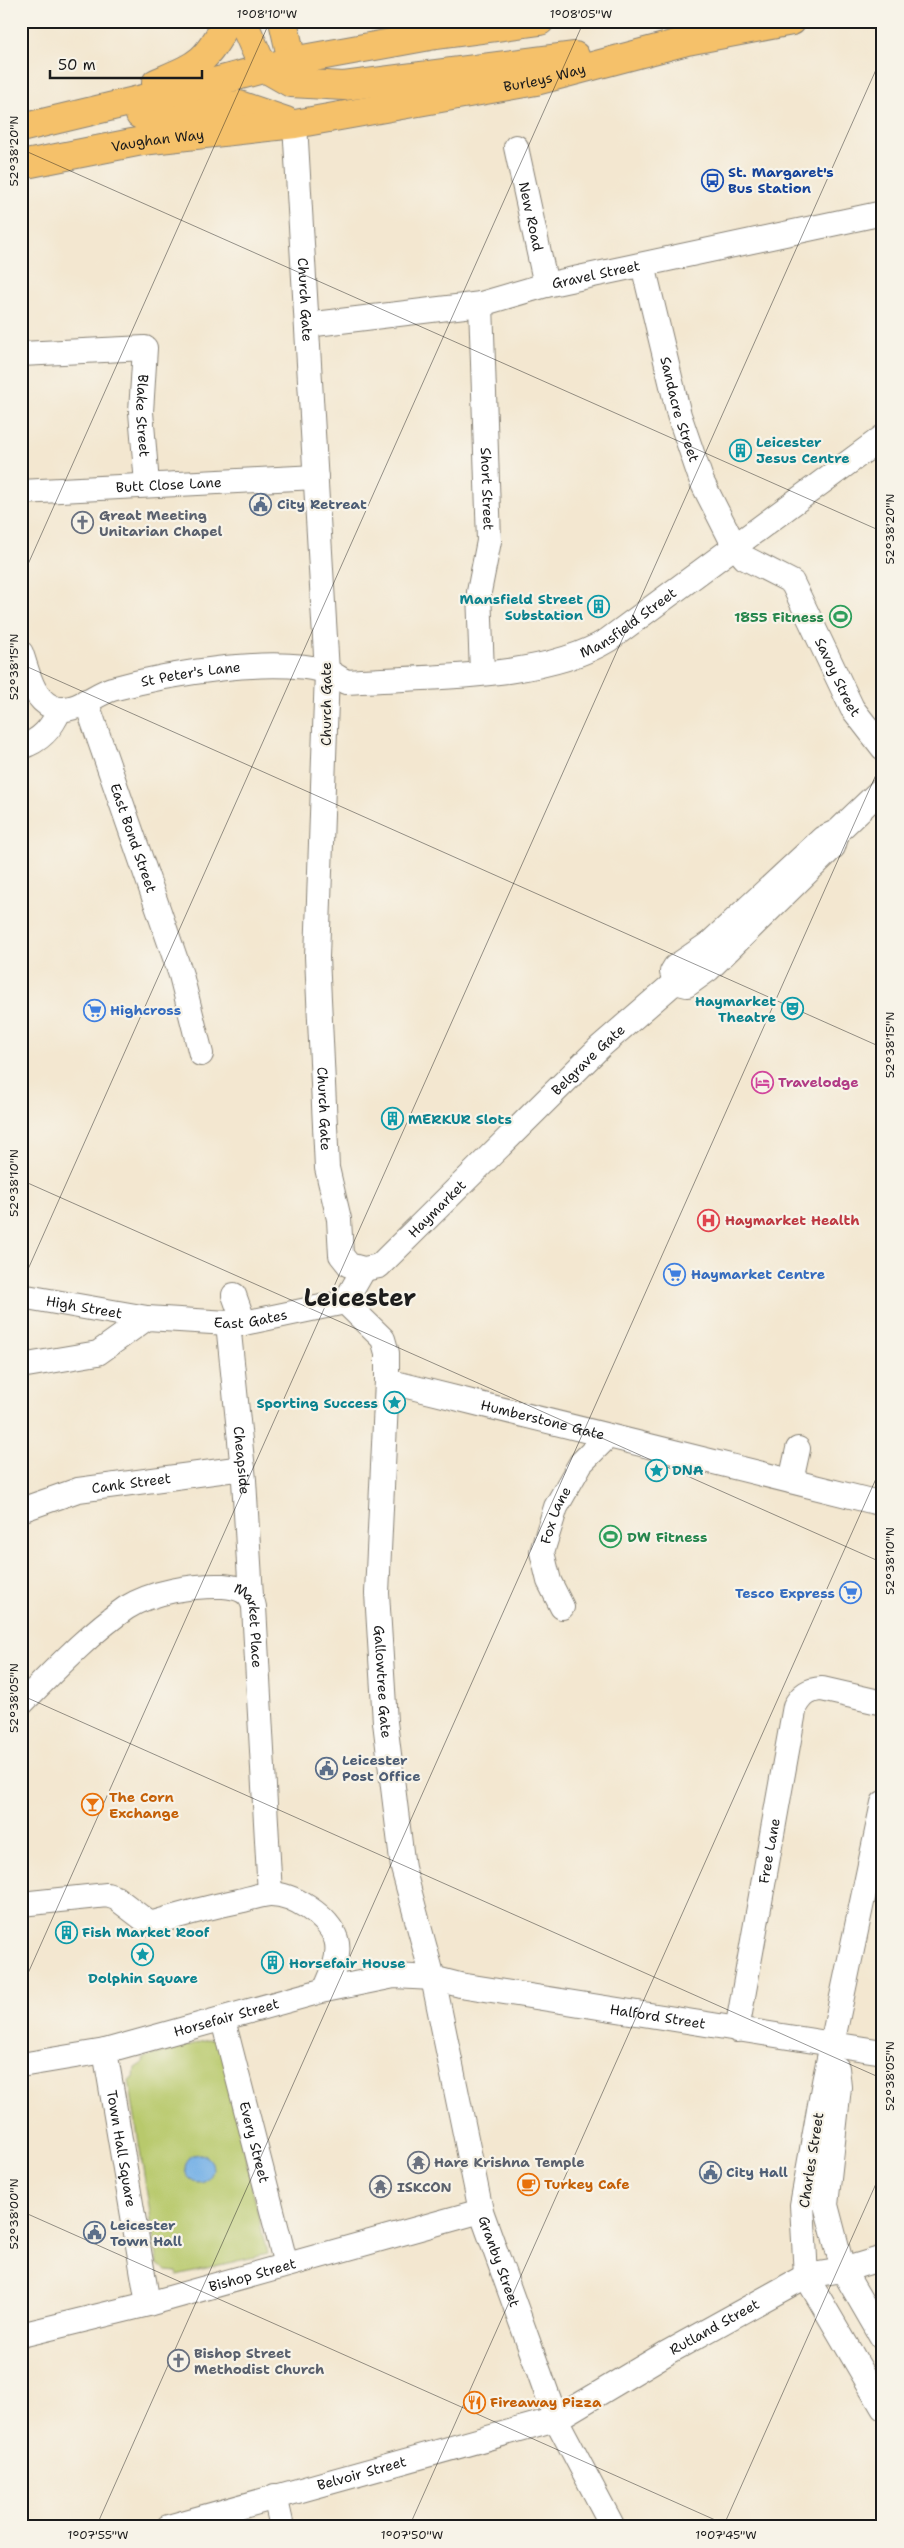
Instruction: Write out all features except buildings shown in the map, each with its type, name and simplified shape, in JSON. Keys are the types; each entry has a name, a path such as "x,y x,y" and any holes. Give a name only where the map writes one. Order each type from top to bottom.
{"main road":[{"path":"100,109 197,65 212,51 228,21"},
{"path":"246,21 246,31 263,67"},
{"path":"21,128 239,105 295,124 292,72 283,21"},
{"path":"397,21 430,36"},
{"path":"292,72 430,36 540,21"},
{"name":"Burleys Way","path":"295,124 536,81 687,41 792,21"},
{"path":"21,128 222,80 263,67 292,72 344,86 687,41"},
{"name":"Vaughan Way","path":"21,165 142,141 295,124"}],"street":[{"name":"Church Gate","path":"295,124 327,672 317,957 327,1168 339,1219 341,1255 349,1265 364,1269"},
{"name":"New Road","path":"516,147 546,285"},
{"name":"Gravel Street","path":"307,325 481,304 546,285 883,213"},
{"name":"Sandacre Street","path":"643,265 679,415 702,482 734,546"},
{"name":"Short Street","path":"481,304 489,531 479,592 482,673"},
{"name":"Blake Street","path":"21,354 145,348 141,412 147,484"},
{"name":"Mansfield Street","path":"327,672 346,682 482,673 540,665 590,650 883,436"},
{"name":"Butt Close Lane","path":"21,492 147,484 316,477"},
{"name":"Savoy Street","path":"734,546 745,558 792,582 852,708 883,748"},
{"path":"21,653 32,685 39,696 45,702 60,709 50,729 36,740 21,747"},
{"name":"St Peter's Lane","path":"60,709 72,708 112,689 202,672 278,666 327,672"},
{"name":"East Bond Street","path":"86,701 180,975 201,1054"},
{"name":"Belgrave Gate","path":"504,1141 607,1040 675,982 687,985 708,969 833,847 838,831 883,788"},
{"name":"Haymarket","path":"364,1269 379,1266 504,1141"},
{"path":"364,1269 345,1302 383,1339 387,1352 387,1381"},
{"name":"Cheapside","path":"234,1295 251,1596"},
{"name":"High Street","path":"21,1296 147,1318"},
{"name":"East Gates","path":"147,1318 236,1323 345,1302"},
{"path":"21,1366 98,1353 147,1318"},
{"name":"Humberstone Gate","path":"387,1381 883,1504"},
{"name":"Gallowtree Gate","path":"387,1381 377,1593 385,1722 403,1868 432,1978"},
{"name":"Fox Lane","path":"562,1607 549,1581 542,1552 556,1507 581,1463 608,1436"},
{"path":"791,1481 798,1449"},
{"name":"Cank Street","path":"21,1510 78,1490 244,1480"},
{"name":"Market Place","path":"21,1704 86,1640 127,1608 144,1600 187,1589 217,1586 239,1589 251,1596 254,1607 270,1894"},
{"name":"Free Lane","path":"737,2030 795,1706 801,1695 812,1689 822,1689 883,1703"},
{"name":"Charles Street","path":"883,1803 802,2205 806,2276 883,2408"},
{"path":"21,1904 107,1895 116,1898 150,1924 196,1909 270,1894 287,1898 305,1906 322,1919 336,1939 337,1952 333,1972 325,1990"},
{"name":"Horsefair Street","path":"21,2065 105,2052 325,1990 394,1976 432,1978"},
{"name":"Halford Street","path":"432,1978 460,1985 883,2052"},
{"name":"Granby Street","path":"432,1978 481,2211 556,2419 614,2527"},
{"name":"Every Street","path":"223,2020 286,2266"},
{"name":"Charles Street","path":"834,2044 839,2087 826,2205 843,2270 883,2339"},
{"name":"Town Hall Square","path":"105,2052 148,2304"},
{"name":"Bishop Street","path":"21,2334 148,2304 481,2211"},
{"name":"Rutland Street","path":"556,2419 665,2354 806,2276 843,2270 883,2258"},
{"name":"Belvoir Street","path":"168,2527 556,2419"},
{"path":"275,2496 282,2527"}],"green space":[{"path":"219,2037 267,2254 177,2275 176,2272 167,2271 158,2264 129,2080 134,2078 135,2068 144,2062 143,2058"}],"water":[{"path":"199,2154 209,2158 213,2168 209,2178 199,2182 189,2178 185,2168 189,2158"}],"place":[{"name":"St. Margaret's Bus Station","path":"712,180"},
{"name":"Leicester Jesus Centre","path":"740,450"},
{"name":"City Retreat","path":"261,504"},
{"name":"Great Meeting Unitarian Chapel","path":"83,523"},
{"name":"Mansfield Street Substation","path":"599,607"},
{"name":"1855 Fitness","path":"840,617"},
{"name":"Haymarket Theatre","path":"792,1009"},
{"name":"Highcross","path":"94,1010"},
{"name":"Travelodge","path":"762,1082"},
{"name":"MERKUR Slots","path":"392,1119"},
{"name":"Haymarket Health","path":"709,1220"},
{"name":"Haymarket Centre","path":"675,1274"},
{"name":"Sporting Success","path":"394,1403"},
{"name":"DNA","path":"656,1470"},
{"name":"DW Fitness","path":"611,1537"},
{"name":"Tesco Express","path":"851,1593"},
{"name":"Leicester Post Office","path":"326,1768"},
{"name":"The Corn Exchange","path":"93,1805"},
{"name":"Fish Market Roof","path":"66,1932"},
{"name":"Dolphin Square","path":"143,1955"},
{"name":"Horsefair House","path":"273,1963"},
{"name":"Hare Krishna Temple","path":"418,2162"},
{"name":"City Hall","path":"710,2172"},
{"name":"Turkey Cafe","path":"528,2184"},
{"name":"ISKCON","path":"381,2187"},
{"name":"Leicester Town Hall","path":"94,2233"},
{"name":"Bishop Street Methodist Church","path":"178,2361"},
{"name":"Fireaway Pizza","path":"474,2402"}],"district":[{"name":"Leicester","path":"360,1298"}]}
